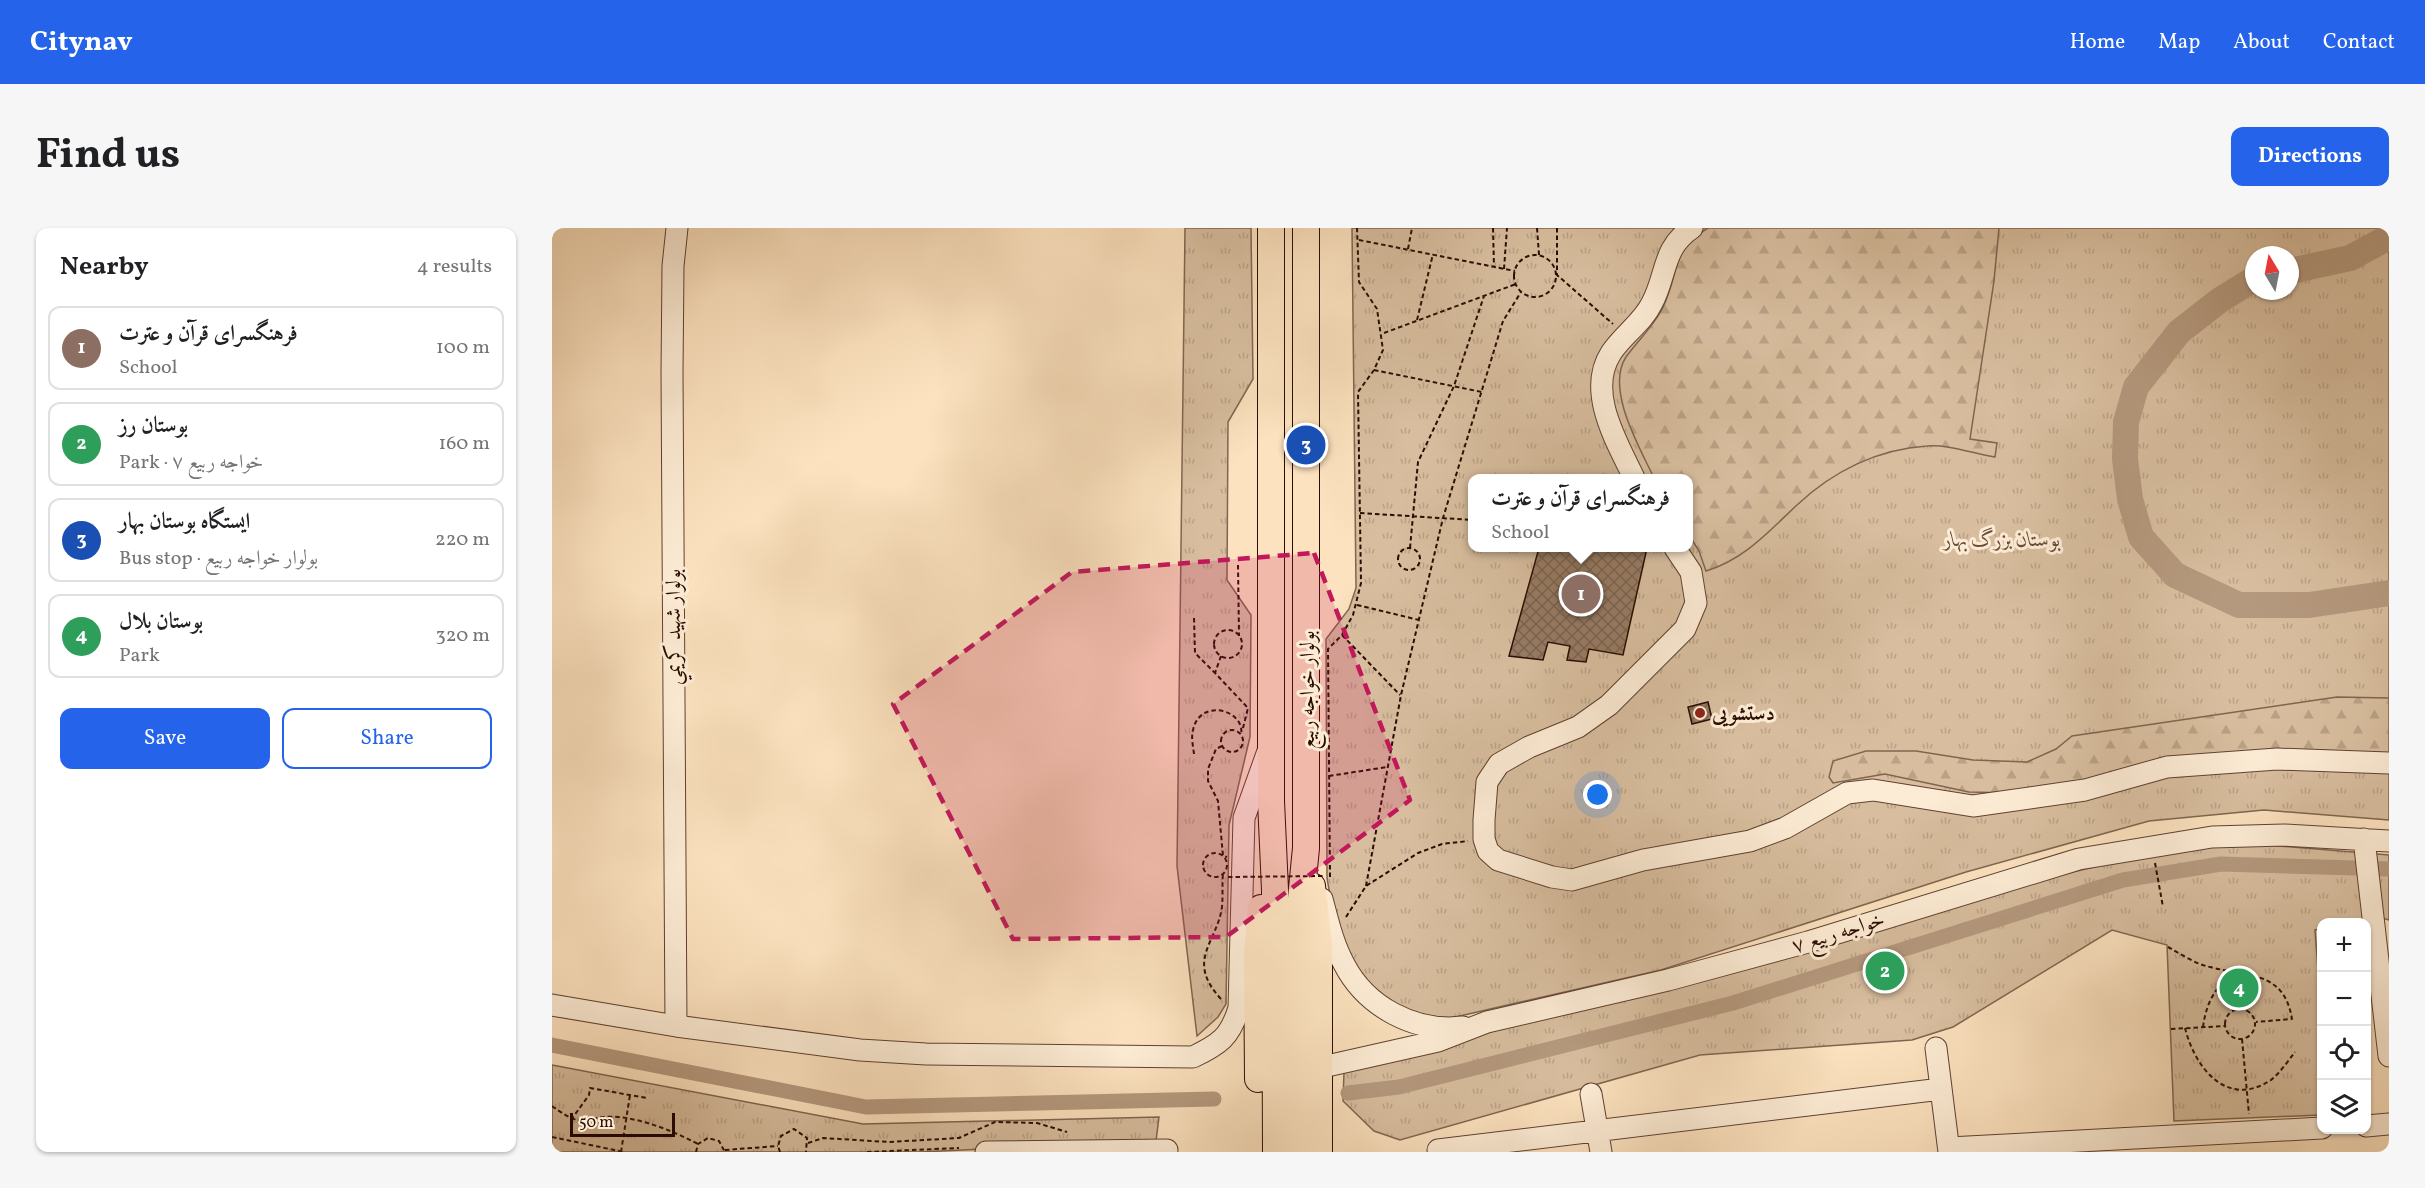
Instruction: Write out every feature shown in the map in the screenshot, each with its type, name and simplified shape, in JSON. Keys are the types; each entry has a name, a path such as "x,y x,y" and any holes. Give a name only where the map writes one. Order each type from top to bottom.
{"main road":[{"name":"بولوار خواجه ربیع","path":"1298,1152 1296,939 1306,848 1306,228"},
{"name":"بولوار خواجه ربیع","path":"1270,234 1271,801 1275,890 1276,1152"},
{"path":"1259,1152 1257,953 1271,801"},
{"path":"1306,848 1319,944 1319,1152"}],"street":[{"name":"بولوار شهيد كريمي","path":"676,1026 672,373 673,266 677,228"},
{"path":"1632,474 1606,417 1601,381 1610,354 1652,303 1665,263 1680,236 1692,228"},
{"path":"1678,552 1691,572 1696,603 1685,629 1609,705 1578,727 1529,747 1498,764 1487,782 1484,839 1488,851 1498,860 1552,877 1572,880 1643,860 1750,842 1785,828 1847,793 1873,790 1973,806 2085,790 2167,767 2277,759 2389,763"},
{"path":"552,1005 676,1026 860,1050 926,1054 1193,1057 1209,1050 1232,1031 1239,1008 1244,818 1271,743"},
{"name":"خواجه ربیع ۷","path":"1318,1068 1438,1041 1487,1022 1668,980 1797,945 2079,860 2212,837 2284,835 2364,845 2389,841"},
{"path":"2364,845 2369,887 2382,933 2389,1052"},
{"path":"1306,848 1333,937 1344,965 1361,990 1398,1016 1442,1028 1487,1022"},
{"path":"1936,1048 1949,1150 2317,1128"},
{"path":"1438,1150 1599,1142 1941,1089"},
{"path":"1591,1094 1599,1142"},
{"path":"2371,1126 2389,1124"},
{"path":"986,1152 1067,1146 1167,1150"}],"path":[{"path":"1332,886 1328,649 1342,634 1356,604 1361,583 1358,392 1374,370 1383,350 1383,334 1377,309 1359,282 1357,228"},
{"path":"1408,250 1412,228"},
{"path":"1493,228 1494,267"},
{"path":"1504,268 1507,228"},
{"path":"1537,228 1539,255"},
{"path":"1557,228 1557,275 1556,282 1548,293 1534,297 1521,292 1516,284 1515,271 1526,257 1539,255 1551,262 1557,275 1626,335"},
{"path":"1359,240 1515,271"},
{"path":"1417,321 1433,254"},
{"path":"1383,334 1516,284"},
{"path":"1333,937 1366,886 1401,695 1443,518 1503,321 1521,292"},
{"path":"1410,548 1418,462 1454,386 1484,296"},
{"path":"1374,370 1482,392"},
{"path":"1359,513 1468,520"},
{"path":"1410,548 1420,558 1417,567 1403,569 1398,561 1401,552 1410,548"},
{"path":"1238,565 1240,651 1231,658 1221,656 1214,648 1216,637 1224,631 1239,636"},
{"path":"1356,604 1419,620"},
{"path":"1194,618 1195,653 1248,708 1239,749 1230,751 1222,746"},
{"path":"1342,634 1401,695"},
{"path":"1215,673 1221,656"},
{"path":"1194,754 1193,731 1199,716 1206,711 1226,712 1239,721 1243,728"},
{"path":"1222,746 1222,737 1228,730 1241,735"},
{"path":"1222,746 1216,749 1208,768 1208,781 1218,801 1223,856 1227,865 1223,873 1222,907 1206,948 1205,970 1210,985 1224,1002 1239,1008"},
{"path":"1329,776 1387,767"},
{"path":"1366,886 1418,853 1442,844 1484,839"},
{"path":"1223,856 1210,854 1203,865 1210,876 1223,873"},
{"path":"2156,865 2163,907"},
{"path":"1228,877 1325,876"},
{"path":"2168,947 2196,963 2241,974 2253,974 2284,995 2290,1006 2292,1019 2256,1022"},
{"path":"2203,1027 2205,1013 2214,995 2229,977 2241,974"},
{"path":"2239,1008 2250,1012 2256,1022 2252,1034 2242,1040 2230,1036 2224,1026 2228,1014 2239,1008"},
{"path":"2171,1029 2224,1026"},
{"path":"2185,1028 2195,1058 2203,1069 2227,1086 2256,1088 2273,1078 2295,1052"},
{"path":"2242,1040 2249,1118"},
{"path":"571,1120 589,1095 590,1088 647,1098"},
{"path":"552,1137 622,1152 630,1095"},
{"path":"552,1106 571,1120 578,1122 611,1117 626,1119 672,1130 698,1144"},
{"path":"808,1143 823,1138 889,1142 959,1138 995,1122 1037,1123 1067,1146"},
{"path":"780,1152 778,1146 784,1132 794,1129 804,1133 808,1143 806,1152"},
{"path":"696,1152 702,1140 714,1138 723,1145 725,1151 778,1146"},
{"path":"867,1152 959,1148"}],"highlighted area":[{"path":"1314,553 1410,800 1226,937 1013,939 893,704 1072,572"}],"green space":[{"path":"1185,228 1251,228 1253,379 1228,422 1227,580 1251,615 1250,737 1229,825 1226,1004 1218,1017 1197,1036 1177,866"},
{"name":"بوستان بزرگ بهار","path":"1352,228 2389,228 2389,820 2264,810 2149,821 1966,872 1661,970 1451,1018 1409,1014 1375,997 1349,959 1335,924 1327,878 1326,639 1349,609 1356,588"},
{"path":"1708,228 1999,228 1994,281 1970,439 1997,443 1995,457 1952,448 1927,446 1874,457 1841,472 1826,482 1745,552 1706,571 1693,541 1693,474 1652,474 1633,435 1622,401 1620,385 1621,370 1626,357 1661,312 1682,253 1696,236"},
{"path":"2337,697 2389,698 2389,754 2085,783 2014,793 1969,792 1885,774 1833,783 1829,777 1833,761 1866,751 1916,751 1973,760 2027,762 2056,749 2072,736"},
{"path":"2231,842 2389,855 2389,920 2379,917 2317,918 2317,930 2315,930 2317,1115 2174,1121 2167,945 2112,930 1953,1027 1912,1040 1700,1055 1400,1140 1374,1131 1343,1101 1344,1072 2068,873 2164,851"},
{"path":"552,1065 863,1124 1159,1117 1156,1141 920,1152 552,1152"}],"building":[{"path":"1538,552 1646,552 1623,655 1589,649 1586,662 1567,660 1570,646 1548,642 1543,660 1509,656"},
{"name":"دستشویی","path":"1708,702 1712,719 1692,724 1688,707"}],"waterway":[{"path":"2299,269 2350,258 2389,237"},
{"path":"2245,285 2220,300 2179,332 2136,387 2126,422 2125,459 2130,499 2141,537 2175,575 2239,605 2309,605 2389,593"},
{"path":"1348,1093 1399,1087 1733,1003 2123,880 2221,864 2389,869"},
{"path":"552,1045 866,1107 1214,1099"}],"place":[{"name":"ایستگاه بوستان بهار","path":"1306,445"},
{"name":"فرهنگسرای قرآن و عترت","path":"1581,594"},
{"name":"دستشویی","path":"1700,713"},
{"name":"بوستان رز","path":"1885,971"},
{"name":"بوستان بلال","path":"2239,988"}]}
